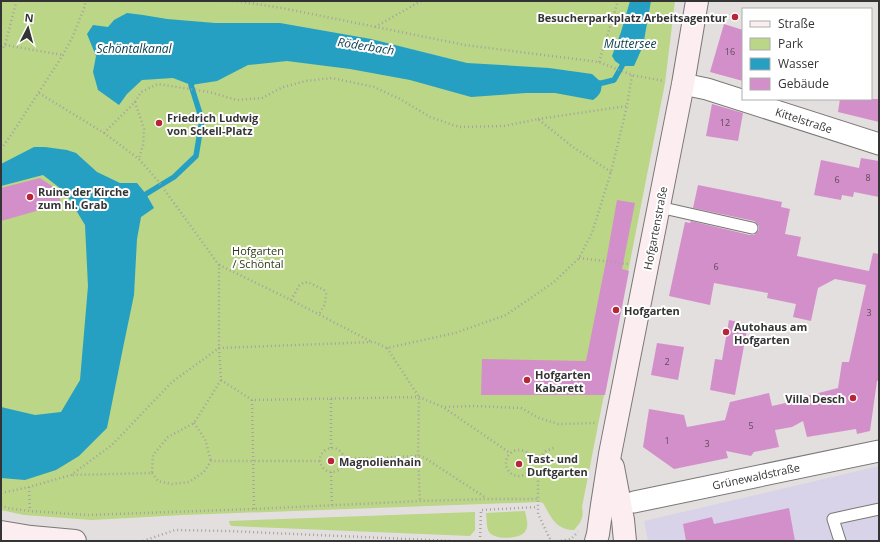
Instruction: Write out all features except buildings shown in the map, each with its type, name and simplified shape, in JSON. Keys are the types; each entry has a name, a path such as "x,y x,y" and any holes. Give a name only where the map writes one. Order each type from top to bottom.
{"main road":[{"name":"Hofgartenstraße","path":"596,541 610,454 683,84 697,1"},
{"name":"Hofgartenstraße","path":"610,454 623,520 625,541"},
{"path":"1,532 31,537 76,541"}],"street":[{"name":"Kittelstraße","path":"683,84 707,89 879,144"},
{"name":"Grünewaldstraße","path":"634,502 879,451"}],"lane":[{"path":"659,207 752,228"},
{"path":"840,541 833,519 879,509"}],"path":[{"path":"1,51 5,45 16,1"},
{"path":"1,149 39,93 74,36 85,6 85,1"},
{"path":"217,1 236,1 282,8 465,46 599,62 632,75 683,84"},
{"path":"374,27 421,1"},
{"path":"599,62 618,1"},
{"path":"5,45 63,55"},
{"path":"387,348 455,333 506,315 554,282 579,258 592,233 611,172 627,106 632,75"},
{"path":"104,133 135,102 141,92 158,84 197,90 237,100 262,98 283,87 306,81 332,78 374,87 400,99 430,117 459,127 504,126 538,119 627,106"},
{"path":"39,93 104,133 139,159 158,181 219,265 387,348 419,397 418,456 420,501"},
{"path":"135,102 144,129 143,145 139,159"},
{"path":"538,119 574,147 611,172"},
{"path":"579,258 632,265"},
{"path":"194,423 205,440 211,461 204,472 189,482 172,484 158,481 152,473 153,455 168,437 194,423 221,380 219,348 219,265"},
{"path":"291,300 299,286 308,282 324,290 326,294 325,304 319,314"},
{"path":"72,475 112,445 172,382 219,348 374,342"},
{"path":"221,380 252,400 419,397 443,408 510,453"},
{"path":"331,399 331,448"},
{"path":"252,400 254,509"},
{"path":"443,408 474,406 521,408 539,418 558,424 601,423 616,425"},
{"path":"532,459 539,458 546,451 556,447"},
{"path":"331,448 340,452 343,459 340,469 336,472 327,472 321,466 320,457 322,453 331,448"},
{"path":"518,450 527,452 532,459 532,468 529,472 522,476 513,475 510,473 506,465 507,457 510,453 518,450"},
{"path":"343,459 418,456 425,458 487,499"},
{"path":"211,461 320,461"},
{"path":"532,468 538,472 538,514 551,541"},
{"path":"331,472 332,506"},
{"path":"1,493 72,475 152,473"},
{"path":"29,487 30,511"},
{"path":"1,505 7,508 30,511 87,515 332,506 420,501 538,499"},
{"path":"480,541 481,510 538,507"},
{"path":"143,541 175,530 453,541"},
{"path":"561,541 571,539 574,541"}],"shaded area":[{"path":"879,466 879,541 648,541 644,521"}],"green space":[{"name":"Hofgarten / Schöntal","path":"1,1 675,1 665,83 582,507 582,517 574,530 563,528 558,525 543,503 539,502 183,515 92,520 24,515 1,510"},
{"path":"525,511 527,526 526,530 519,536 502,538 492,535 489,532 486,513"},
{"path":"475,512 475,530 470,536 232,526 230,525 229,521"}],"water":[{"name":"Muttersee","path":"630,1 651,1 643,46 634,66 622,66 615,61 612,56"},
{"name":"Schöntalkanal","path":"127,13 167,19 215,23 280,23 371,39 467,63 549,68 592,74 602,83 600,93 593,100 555,93 526,93 471,97 410,80 350,69 287,61 248,65 217,81 191,85 173,78 142,80 127,94 119,105 98,90 93,72 96,56 87,34 93,25 108,27 114,20"},
{"path":"34,147 67,150 76,153 97,172 120,183 137,183 146,194 154,208 141,217 137,239 134,295 107,428 79,456 56,470 25,480 1,478 1,407 35,415 61,412 80,380 88,286 85,225 65,192 43,175 1,186 1,164"}],"waterway":[{"name":"Röderbach","path":"596,83 614,80 622,66 624,59"},
{"name":"Röderbach","path":"146,194 174,177 196,156 202,120 191,85 194,79"}],"place":[{"name":"Besucherparkplatz Arbeitsagentur","path":"735,17"},
{"name":"Friedrich Ludwig von Sckell-Platz","path":"159,123"},
{"name":"Ruine der Kirche zum hl. Grab","path":"30,197"},
{"name":"Hofgarten","path":"616,310"},
{"name":"Autohaus am Hofgarten","path":"726,332"},
{"name":"Hofgarten Kabarett","path":"527,380"},
{"name":"Villa Desch","path":"853,398"},
{"name":"Magnolienhain","path":"331,461"},
{"name":"Tast- und Duftgarten","path":"519,464"}]}
